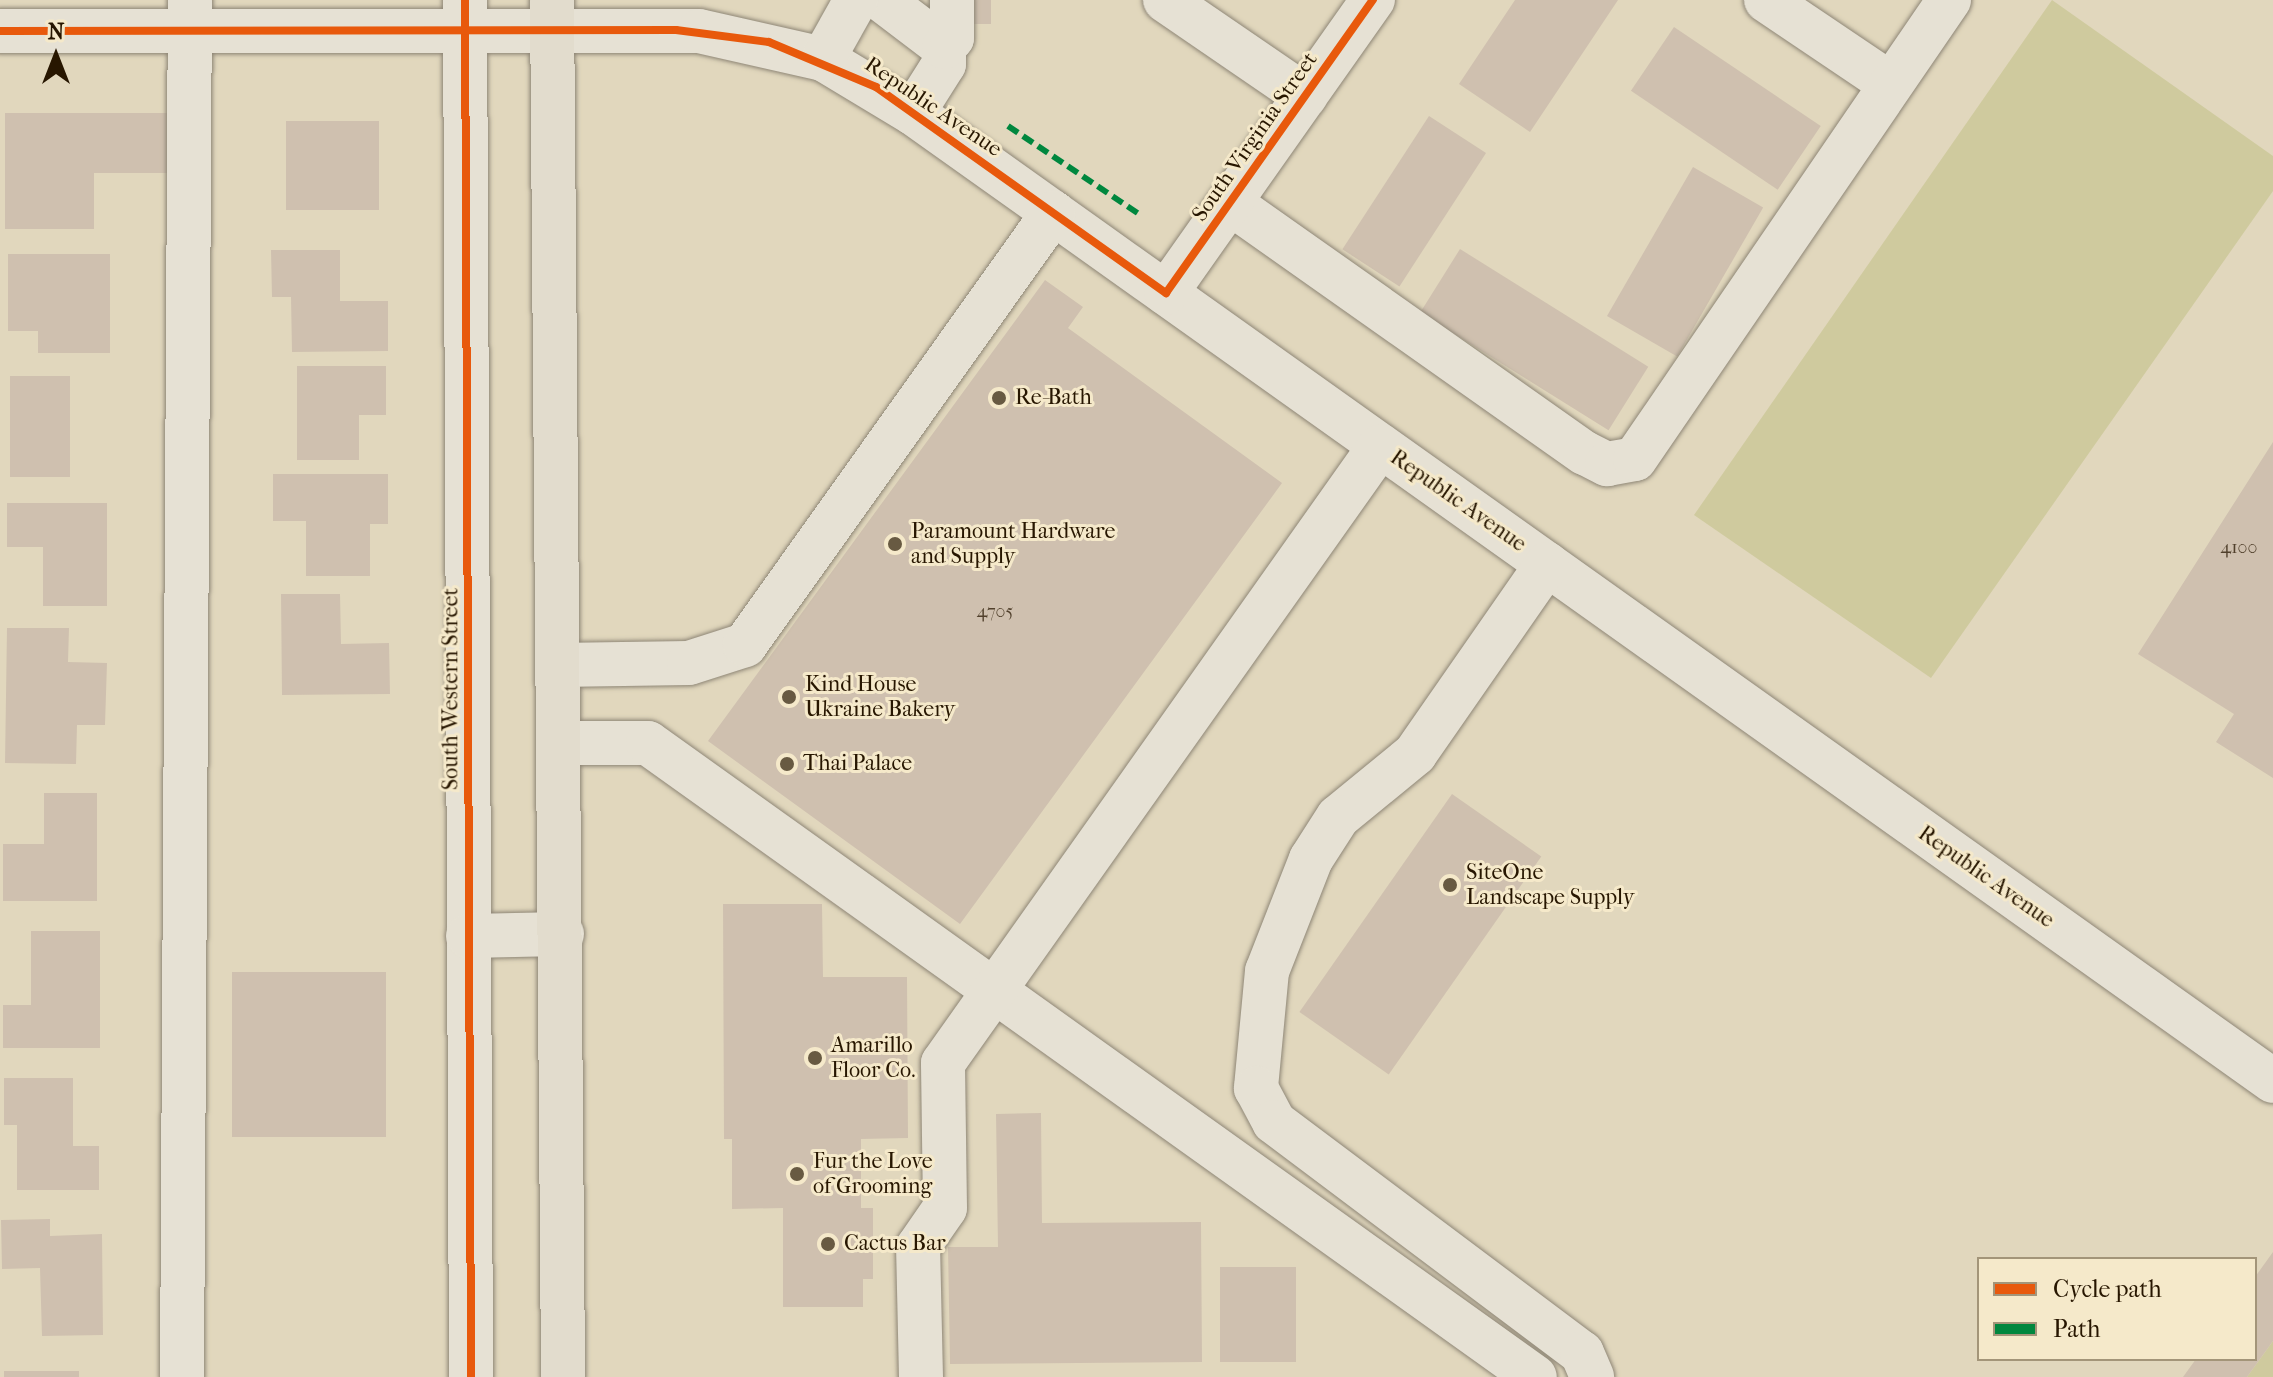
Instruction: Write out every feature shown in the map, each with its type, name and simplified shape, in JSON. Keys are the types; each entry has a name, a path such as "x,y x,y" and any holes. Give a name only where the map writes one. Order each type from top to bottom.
{"main road":[{"path":"552,15 562,934 563,1377"}],"street":[{"path":"823,59 856,0"},
{"path":"882,0 944,47"},
{"path":"913,113 944,64 944,47 952,38 952,0"},
{"path":"1165,0 1305,96"},
{"name":"South Virginia Street","path":"1166,293 1373,0"},
{"path":"1766,0 1889,83"},
{"path":"1230,203 1585,453 1607,464 1635,459 1889,83 1949,0"},
{"path":"182,1377 190,16"},
{"name":"Republic Avenue","path":"0,31 190,16 699,16 823,59 913,113 2273,1081"},
{"name":"South Western Street","path":"465,16 471,1377"},
{"path":"557,665 689,663 745,645 1053,213"},
{"path":"921,1377 918,1247 945,1208 943,1063 1380,446"},
{"path":"1547,564 1415,754 1338,817 1311,859 1267,971 1256,1088 1274,1122 1582,1353 1592,1377"},
{"path":"559,743 648,743 1535,1377"},
{"path":"468,936 562,934"}],"shaded area":[{"path":"2052,0 2273,156 2273,191 1931,678 1694,515"},
{"path":"2273,1341 2273,1377 2247,1377"}],"building":[{"path":"939,0 991,0 991,24 939,24"},
{"path":"1515,0 1618,0 1530,132 1459,84"},
{"path":"1674,27 1821,126 1778,190 1631,91"},
{"path":"5,113 171,113 171,173 94,173 94,229 5,229"},
{"path":"1429,116 1486,153 1399,286 1342,249"},
{"path":"286,121 379,121 379,210 286,210"},
{"path":"1693,167 1763,208 1677,356 1607,316"},
{"path":"1460,249 1648,367 1609,430 1420,313"},
{"path":"271,250 340,250 340,301 388,301 388,351 292,352 291,297 272,297"},
{"path":"8,254 110,254 110,353 38,353 38,331 8,331"},
{"path":"1045,280 1083,307 1068,328 1282,483 960,924 708,741"},
{"path":"297,366 386,366 386,415 359,415 359,460 297,460"},
{"path":"10,376 70,376 70,477 10,477"},
{"path":"2273,442 2273,778 2216,742 2234,714 2138,654"},
{"path":"273,474 388,474 388,524 370,524 370,576 306,576 306,521 273,521"},
{"path":"7,503 107,503 107,606 43,606 43,547 7,547"},
{"path":"281,594 340,594 341,644 389,643 390,694 282,695"},
{"path":"7,628 69,628 68,662 107,663 105,725 77,725 76,764 5,763"},
{"path":"44,793 97,793 97,901 3,901 3,844 44,844"},
{"path":"1452,794 1541,857 1389,1074 1299,1012"},
{"name":"Amarillo Floor Co.","path":"723,904 822,904 823,977 907,977 908,1138 861,1139 861,1208 873,1208 873,1279 863,1279 863,1307 783,1307 783,1208 732,1209 732,1139 724,1139"},
{"path":"31,931 100,931 100,1048 3,1048 3,1005 31,1005"},
{"path":"232,972 386,972 386,1137 232,1137"},
{"path":"4,1078 73,1078 73,1146 99,1146 99,1190 17,1190 17,1125 4,1125"},
{"path":"1041,1113 1042,1223 1201,1222 1202,1362 950,1364 948,1247 998,1247 996,1114"},
{"path":"50,1219 50,1236 102,1234 103,1335 42,1336 40,1268 2,1269 1,1220"},
{"path":"2273,1252 2273,1341 2247,1377 2183,1377 2195,1361 2257,1361 2257,1274"},
{"path":"1220,1267 1296,1267 1296,1362 1220,1362"},
{"path":"4,1371 79,1371 79,1377 4,1377"}],"marked path":[{"path":"1008,126 1139,214"}],"cycle path":[{"path":"465,0 471,1377"},
{"path":"0,31 676,30 769,42 876,87 1166,293 1373,0"}],"place":[{"name":"Re-Bath","path":"999,398"},
{"name":"Paramount Hardware and Supply","path":"895,544"},
{"name":"Kind House Ukraine Bakery","path":"789,697"},
{"name":"Thai Palace","path":"787,764"},
{"name":"SiteOne Landscape Supply","path":"1450,885"},
{"name":"Amarillo Floor Co.","path":"815,1058"},
{"name":"Fur the Love of Grooming","path":"797,1174"},
{"name":"Cactus Bar","path":"828,1244"}]}
